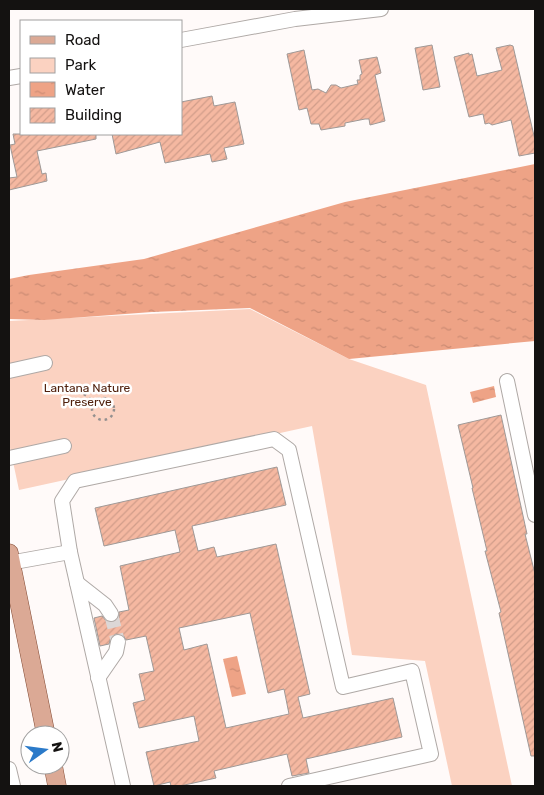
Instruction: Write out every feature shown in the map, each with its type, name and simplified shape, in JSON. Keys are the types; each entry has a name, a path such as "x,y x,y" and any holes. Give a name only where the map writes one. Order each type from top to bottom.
{"main road":[{"path":"9,560 44,725"}],"street":[{"path":"182,40 295,19 381,9"},
{"path":"9,371 45,363"},
{"path":"507,381 535,515"},
{"path":"123,786 70,552 62,501 75,481 274,439 289,450 343,686 412,671 431,754 290,786"},
{"path":"9,458 64,446"},
{"path":"9,560 70,552"},
{"path":"77,583 105,605 111,614"},
{"path":"98,678 116,652 118,642"},
{"path":"9,769 13,786"}],"path":[{"path":"52,393 68,390 76,391 88,396 94,403 93,413 97,418 104,420 112,415 113,405 109,400 103,398 94,403"}],"green space":[{"name":"Lantana Nature Preserve","path":"250,309 349,359 426,385 512,786 452,786 425,661 352,655 312,426 19,490 9,443 9,321"}],"water":[{"path":"535,164 535,341 349,359 250,308 152,312 44,320 9,319 9,279 144,259 345,202"},
{"path":"494,386 496,397 473,403 470,392"},
{"path":"237,656 246,694 232,697 223,659"}],"building":[{"path":"432,45 440,87 423,90 415,48"},
{"path":"513,46 535,140 535,153 519,156 511,120 492,125 489,123 485,124 483,114 469,117 454,57 472,54 477,76 502,70 496,48"},
{"path":"304,50 312,90 318,89 326,93 331,85 341,88 358,84 357,80 360,80 360,75 362,74 359,60 377,57 381,73 375,75 385,121 370,125 369,119 365,119 345,123 345,126 321,130 319,124 311,124 307,108 299,110 287,54"},
{"path":"212,96 214,106 235,102 244,144 224,148 227,159 212,162 210,154 165,163 160,142 116,154 112,135 182,135 182,102"},
{"path":"13,134 96,135 96,139 37,151 42,174 46,173 47,181 9,190 9,178 17,177 10,145 15,144"},
{"path":"501,415 535,574 535,756 531,756 499,613 501,612 485,551 487,551 458,425"},
{"path":"277,467 286,505 192,526 198,551 214,547 217,557 276,544 310,694 298,697 303,718 393,698 402,737 306,759 309,773 292,776 287,754 214,771 216,778 180,786 171,786 170,782 154,786 146,752 199,741 194,716 139,728 133,703 145,700 139,674 154,671 146,636 126,640 123,635 116,634 111,637 109,644 100,646 94,618 102,616 107,622 112,623 119,618 119,612 129,610 120,566 180,552 175,530 104,546 95,508","holes":["250,613 268,693 284,689 289,714 226,728 207,644 184,650 179,628"]}],"tunnel":[{"path":"111,614 118,642"}]}
